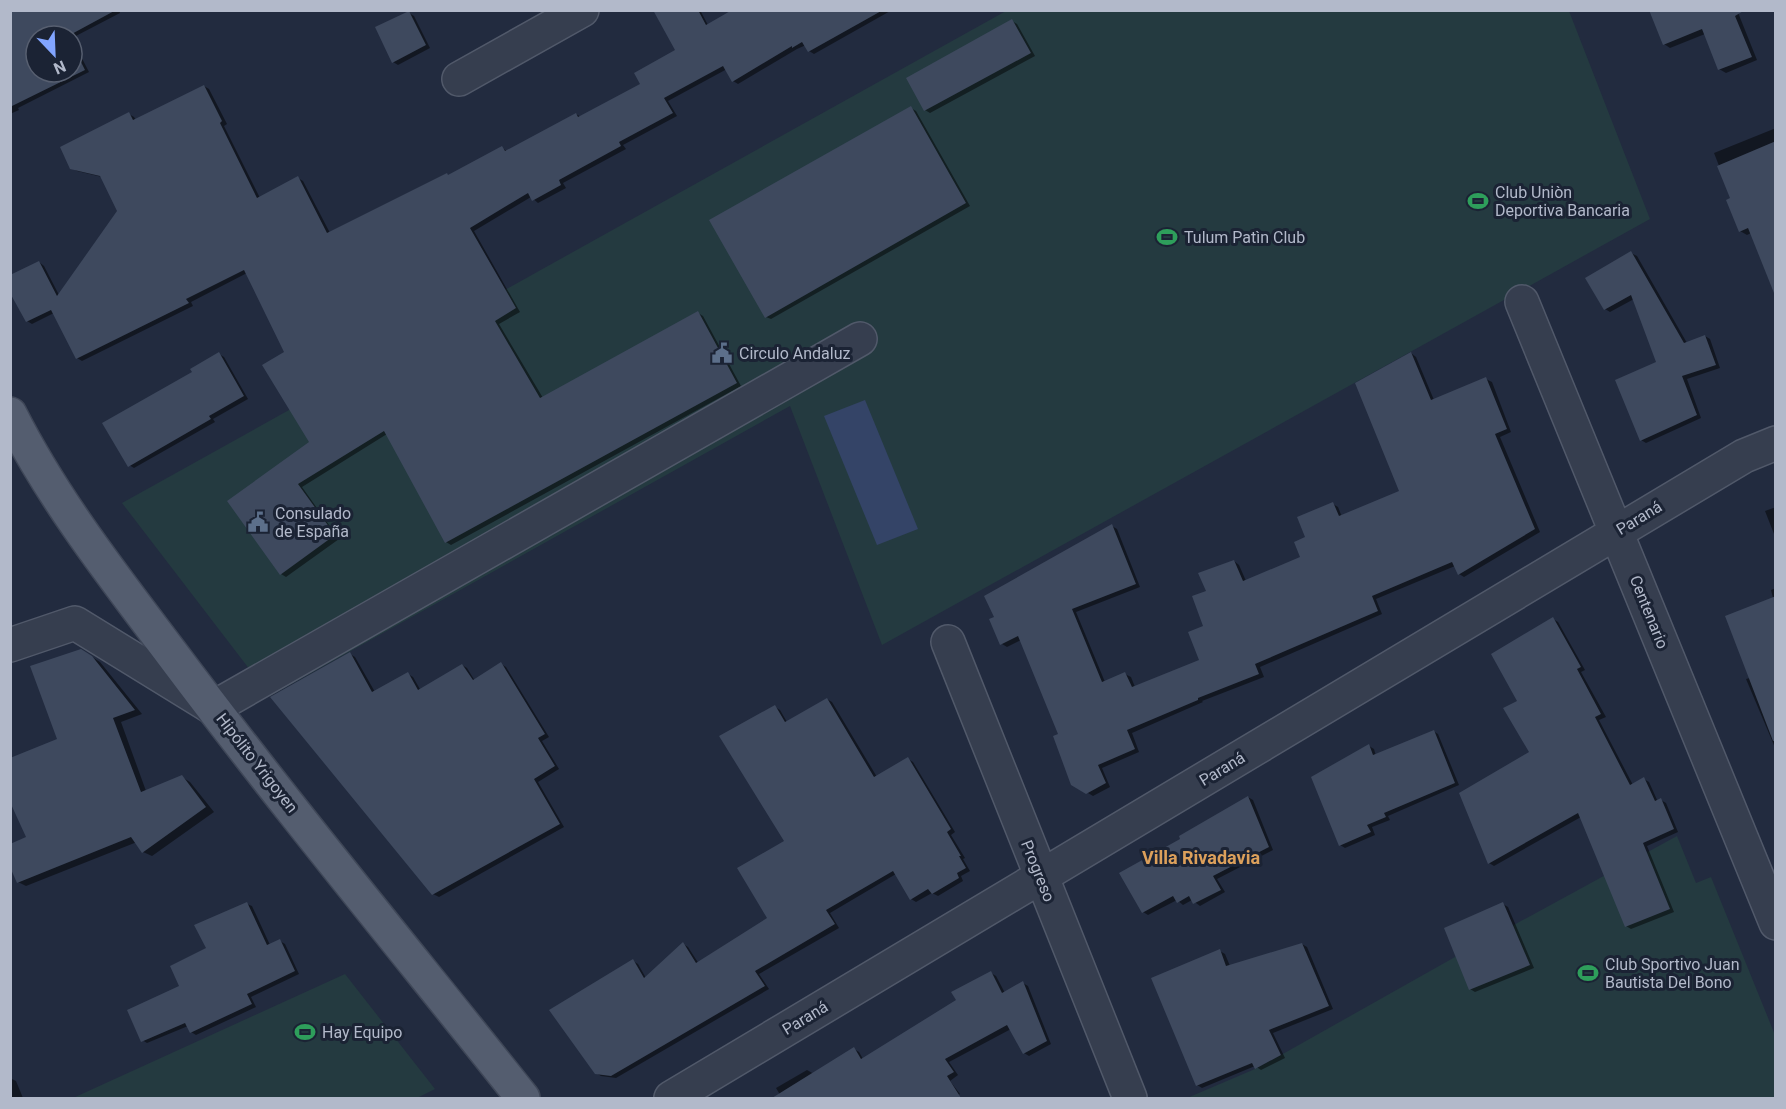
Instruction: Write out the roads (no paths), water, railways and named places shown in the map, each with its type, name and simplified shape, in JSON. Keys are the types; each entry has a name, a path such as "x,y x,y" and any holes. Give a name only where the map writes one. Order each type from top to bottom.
{"main road":[{"name":"Hipólito Yrigoyen","path":"10,414 33,457 79,529 213,708 523,1098"}],"street":[{"path":"459,79 582,10"},
{"name":"Centenario","path":"1522,302 1776,923"},
{"path":"10,645 75,623 213,708 860,339"},
{"name":"Paraná","path":"671,1098 1744,456 1776,443"},
{"name":"Progreso","path":"948,642 1130,1098"}],"water":[{"path":"865,400 918,529 877,545 824,416"}],"place":[{"name":"Club Uniòn Deportiva Bancaria","path":"1478,201"},
{"name":"Tulum Patìn Club","path":"1167,237"},
{"name":"Circulo Andaluz","path":"722,353"},
{"name":"Consulado de España","path":"258,522"},
{"name":"Club Sportivo Juan Bautista Del Bono","path":"1588,973"},
{"name":"Hay Equipo","path":"305,1032"}],"district":[{"name":"Villa Rivadavia","path":"1201,857"}]}
